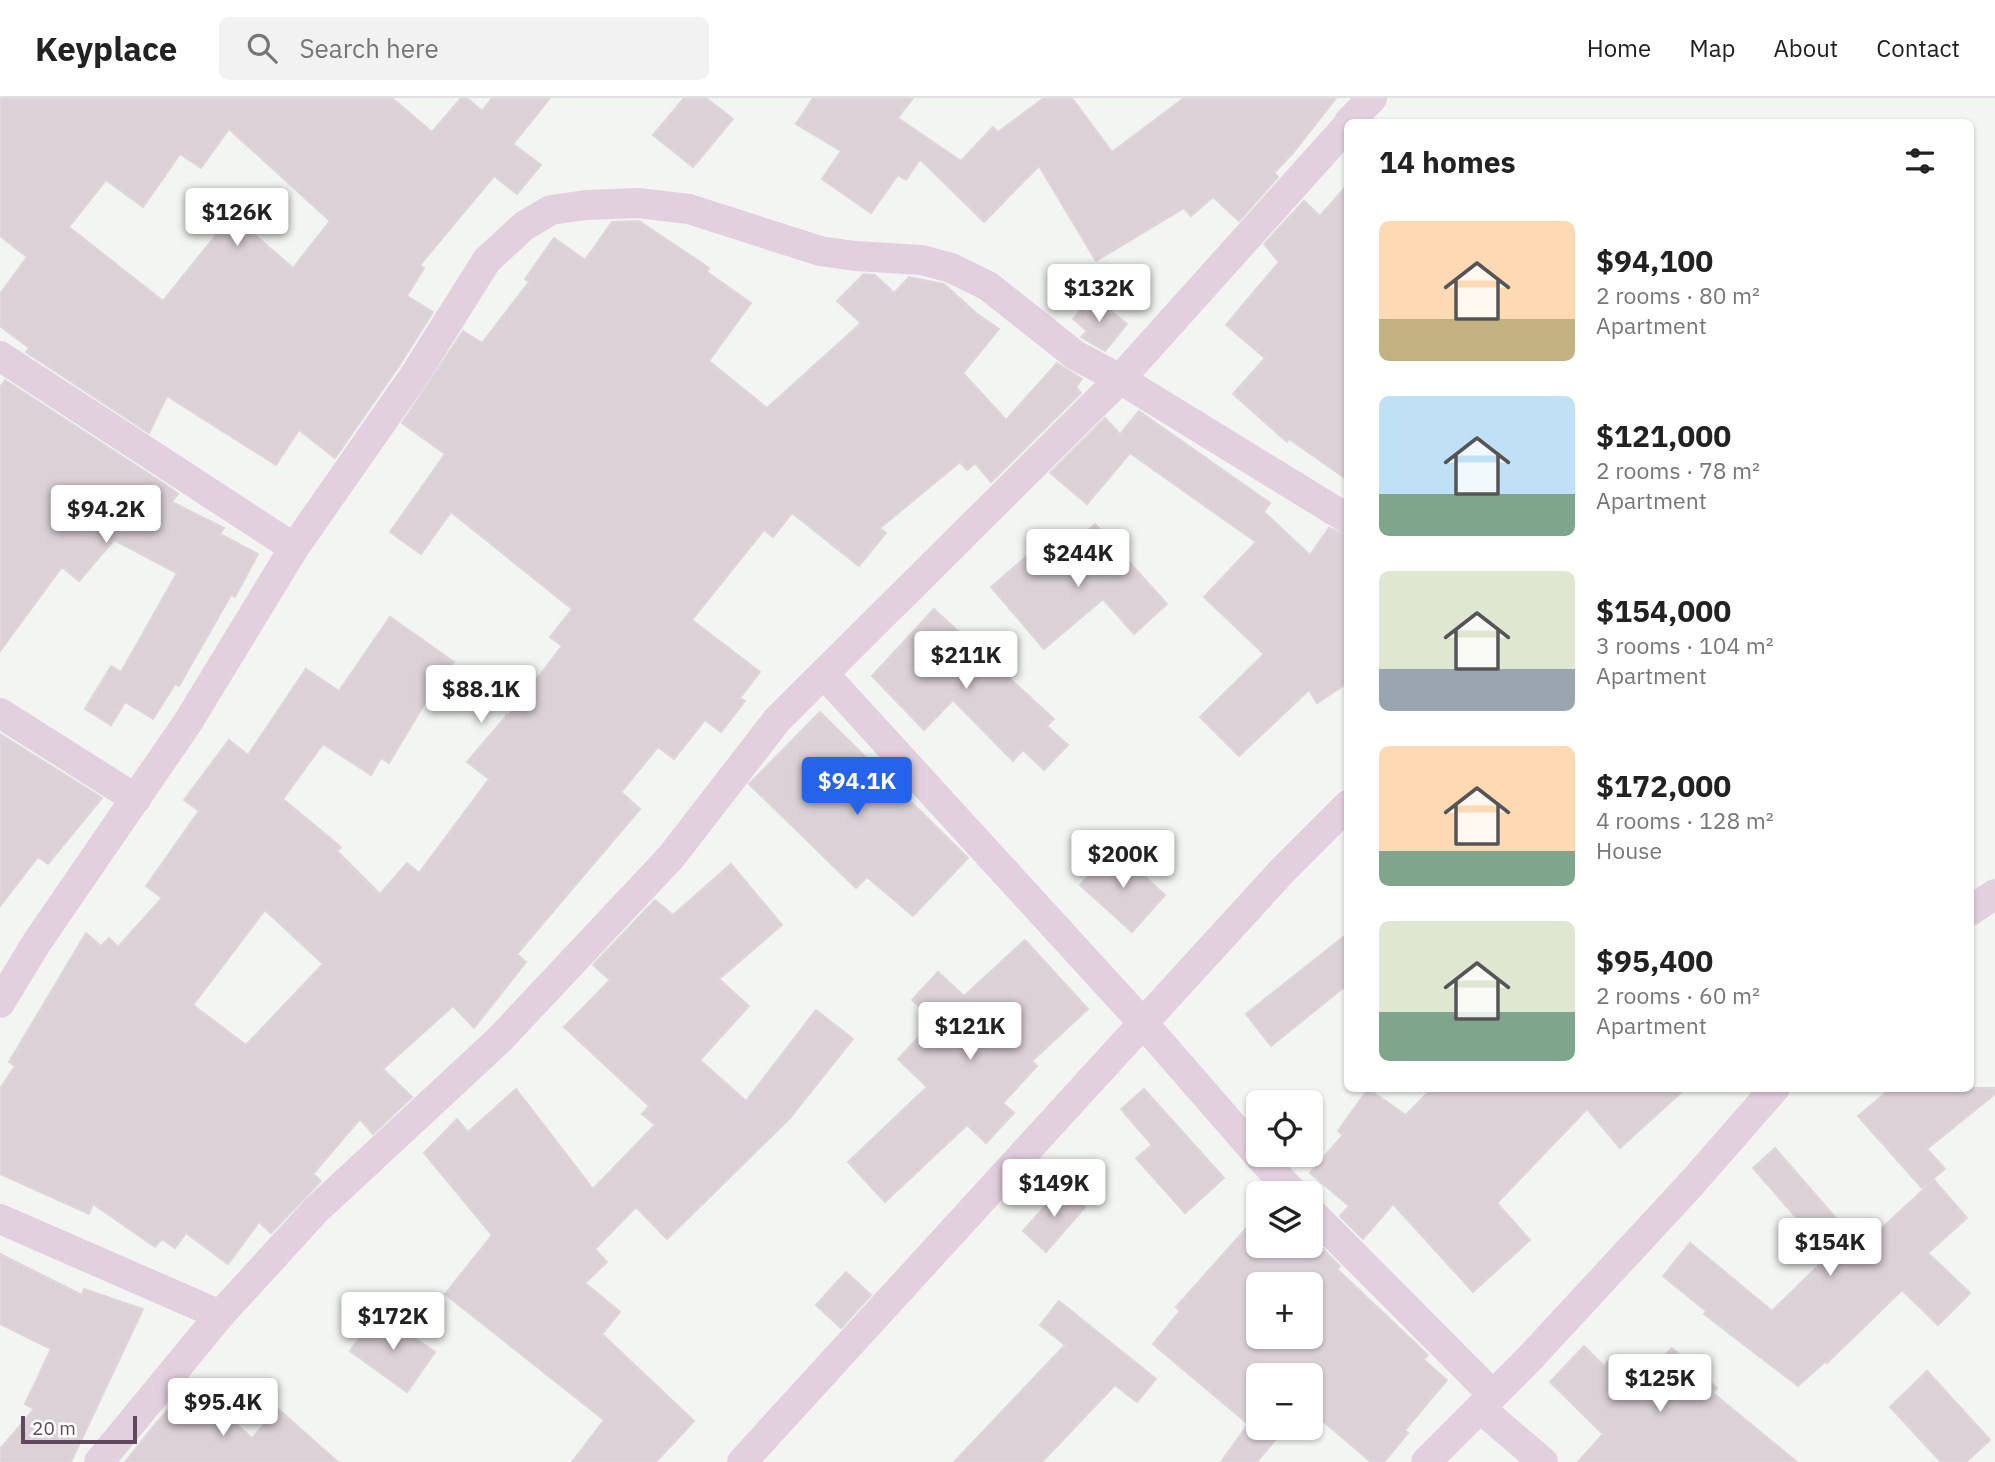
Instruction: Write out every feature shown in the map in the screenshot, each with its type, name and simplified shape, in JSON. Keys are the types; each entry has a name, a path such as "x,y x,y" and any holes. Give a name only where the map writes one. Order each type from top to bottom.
{"street":[{"path":"1353,119 1372,98"},
{"path":"99,1462 220,1315 316,1210 500,1039 671,856 777,720 1120,379 1344,128"},
{"path":"0,1003 37,942 188,722 294,548 414,376 487,260 524,226 551,210 586,205 638,203 689,209 820,251 922,260 951,268 988,286 1075,355 1120,379 1344,517"},
{"path":"0,356 294,548"},
{"path":"824,674 1143,1023 1246,1141"},
{"path":"0,713 136,799"},
{"path":"742,1462 1282,871 1344,808"},
{"path":"1974,908 1995,894"},
{"path":"1426,1462 1692,1183 1772,1092"},
{"path":"1269,1167 1282,1181"},
{"path":"0,1219 220,1315"},
{"path":"1323,1225 1543,1462"}],"building":[{"path":"0,98 392,98 432,132 461,98 467,98 482,111 492,98 550,98 513,144 541,165 517,194 494,176 420,265 424,268 407,296 433,312 335,458 299,430 276,465 167,396 149,433 26,352 29,348 0,326 0,294 27,257 0,236","holes":["229,129 330,221 293,268 232,215 163,301 69,227 106,180 143,207 180,154 201,168"]},
{"path":"684,98 706,98 733,119 693,167 653,135"},
{"path":"813,98 913,98 898,118 961,161 993,127 998,132 1044,98 1072,98 1112,152 1184,98 1336,98 1274,173 1278,177 1239,221 1213,197 1191,216 1184,208 1096,261 1039,166 984,222 920,159 906,180 898,175 871,213 822,179 841,151 796,124"},
{"path":"1344,189 1344,477 1289,439 1287,442 1233,394 1265,358 1226,325 1279,262 1264,244 1304,201 1320,216"},
{"path":"639,221 709,268 707,272 751,303 709,361 767,408 861,323 837,301 864,274 875,275 894,293 909,277 944,284 976,313 999,329 963,373 1006,420 1057,363 1082,379 1076,387 1081,393 991,482 975,463 967,470 960,462 880,528 886,533 859,566 792,513 773,537 764,530 692,620 760,672 740,698 745,701 721,732 705,720 674,759 658,747 621,792 640,809 517,954 526,962 474,1028 453,1006 383,1069 412,1097 373,1134 360,1119 313,1174 321,1181 271,1233 259,1222 228,1264 186,1233 175,1248 162,1239 155,1247 93,1204 89,1214 0,1174 0,1089 15,1066 9,1062 86,933 101,946 109,938 118,947 162,898 146,886 199,811 184,800 229,740 248,755 306,669 339,691 390,617 454,662 425,703 389,763 381,758 371,775 323,744 283,799 341,847 337,851 380,894 407,863 419,873 489,779 467,762 508,716 562,646 550,637 572,609 451,512 421,554 390,532 445,454 402,423 463,331 482,343 529,282 525,279 554,238 585,260 612,222","holes":["265,910 323,964 246,1045 193,1005"]},
{"path":"1092,296 1127,324 1105,351 1081,337 1087,331 1073,319"},
{"path":"5,380 169,487 178,494 172,502 224,528 220,534 258,554 235,597 231,595 179,686 175,684 153,719 125,702 111,725 85,709 111,666 121,672 177,573 114,540 79,581 62,567 0,651 0,387"},
{"path":"1139,411 1270,503 1264,512 1310,555 1329,528 1344,534 1344,686 1317,703 1309,690 1239,756 1200,717 1264,654 1204,597 1256,542 1130,453 1087,504 1050,473 1105,418 1120,434"},
{"path":"1095,524 1167,604 1134,634 1103,599 1044,649 991,587 1028,555 1043,571"},
{"path":"934,609 1054,719 1047,726 1068,745 1044,770 1023,750 1013,761 953,700 924,730 872,676"},
{"path":"820,712 968,858 913,916 867,877 856,888 749,784"},
{"path":"0,734 102,798 48,864 38,857 0,906"},
{"path":"1114,848 1165,895 1132,932 1080,885"},
{"path":"731,864 782,925 719,979 749,1006 700,1060 746,1101 816,1010 853,1039 790,1118 667,1239 636,1207 595,1249 607,1262 585,1283 620,1312 602,1334 694,1421 656,1462 572,1462 604,1420 445,1294 492,1235 424,1153 457,1119 468,1132 516,1089 593,1189 655,1125 642,1114 649,1106 564,1027 610,980 593,965 655,900 673,915"},
{"path":"1344,936 1344,987 1271,1046 1246,1014"},
{"path":"1025,940 1088,1009 1032,1061 1037,1066 1003,1103 1014,1113 986,1143 967,1125 885,1202 848,1162 927,1087 898,1059 934,1021 912,1000 938,972 964,996"},
{"path":"1974,1088 1995,1088 1995,1094 1927,1149 1945,1169 1922,1188 1858,1116 1886,1092 1974,1092"},
{"path":"1144,1089 1224,1178 1185,1213 1136,1158 1152,1145 1121,1109"},
{"path":"1366,1092 1372,1092 1406,1115 1428,1092 1682,1092 1620,1148 1587,1109 1497,1203 1530,1240 1473,1292 1393,1204 1363,1239 1340,1216 1349,1206 1323,1184 1323,1181 1310,1173 1315,1167 1323,1167 1323,1158 1343,1135 1338,1131"},
{"path":"1775,1148 1861,1247 1934,1180 1967,1218 1928,1253 1970,1293 1938,1325 1902,1290 1827,1363 1826,1361 1798,1386 1704,1314 1706,1311 1663,1276 1690,1243 1772,1311 1829,1255 1753,1168"},
{"path":"1062,1187 1085,1207 1046,1252 1023,1231"},
{"path":"1246,1228 1246,1258 1323,1258 1323,1249 1340,1266 1337,1269 1428,1355 1424,1360 1447,1380 1405,1430 1408,1433 1384,1462 1371,1462 1323,1421 1323,1363 1246,1363 1246,1422 1153,1344 1180,1311 1176,1307"},
{"path":"0,1254 82,1295 84,1289 143,1309 71,1462 0,1462 0,1449 34,1409 25,1404 51,1349 0,1324"},
{"path":"846,1272 871,1295 841,1328 816,1305"},
{"path":"1059,1301 1156,1379 1137,1402 1115,1385 1042,1462 954,1462 1065,1345 1040,1325"},
{"path":"378,1312 435,1352 407,1392 350,1351"},
{"path":"1584,1346 1604,1366 1613,1355 1643,1379 1672,1348 1717,1388 1713,1393 1797,1462 1578,1462 1603,1434 1550,1382"},
{"path":"1927,1371 1990,1440 1966,1462 1941,1462 1890,1407"},
{"path":"192,1385 252,1438 278,1409 338,1462 125,1462 156,1423"},
{"path":"1246,1427 1246,1440 1275,1440 1257,1462 1221,1462"}]}
